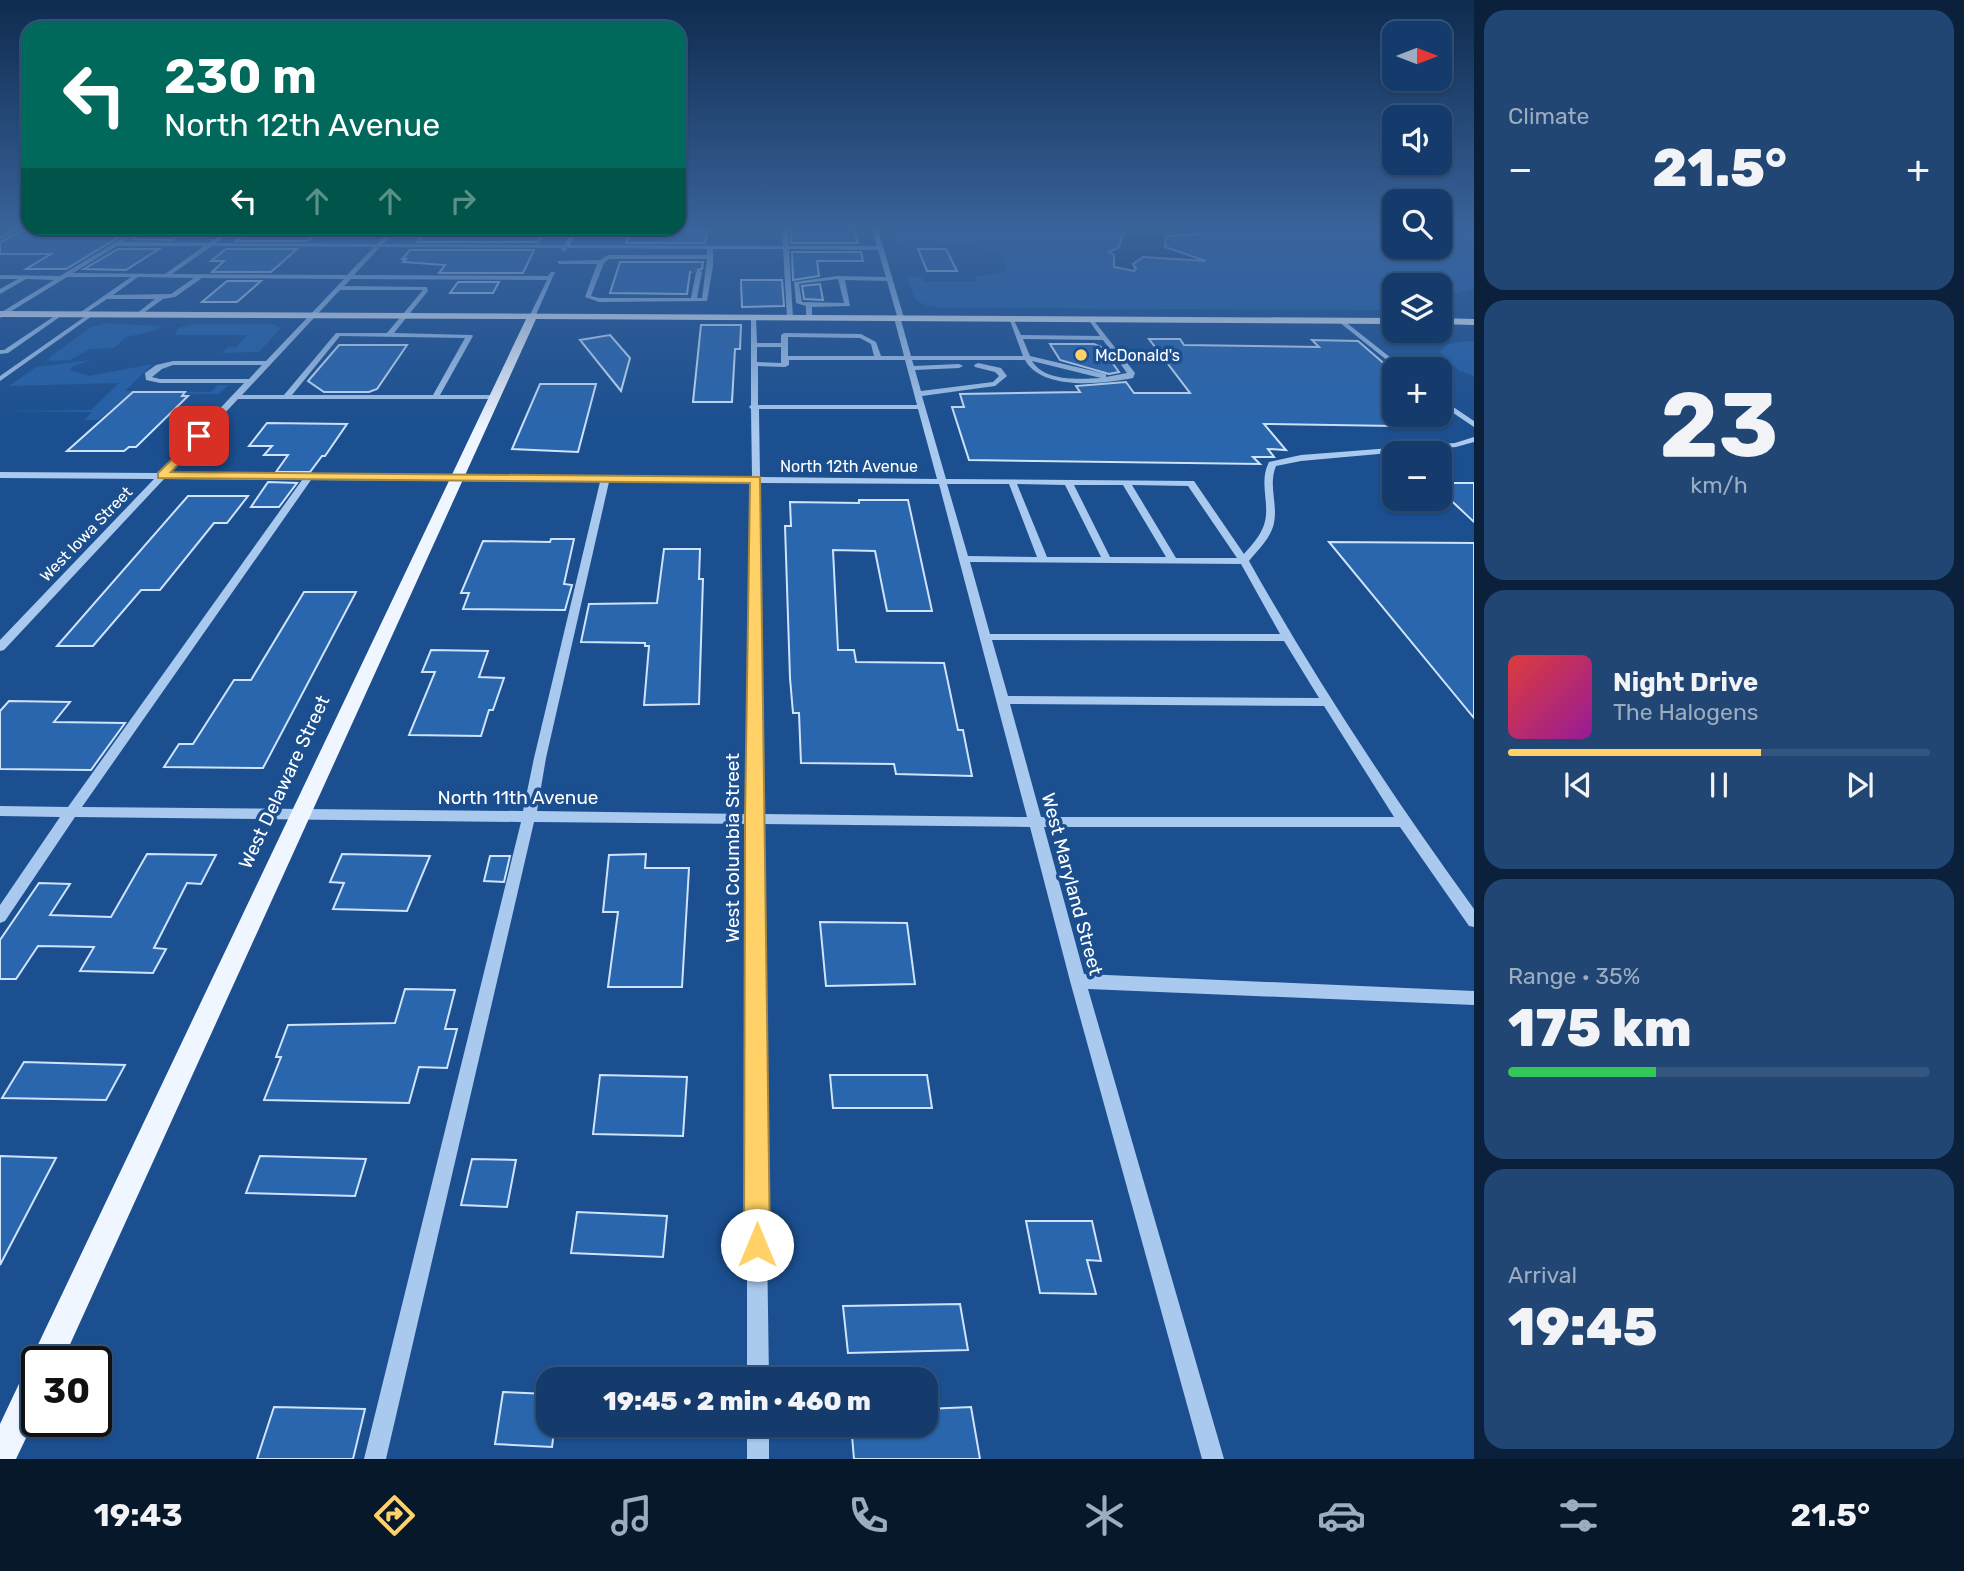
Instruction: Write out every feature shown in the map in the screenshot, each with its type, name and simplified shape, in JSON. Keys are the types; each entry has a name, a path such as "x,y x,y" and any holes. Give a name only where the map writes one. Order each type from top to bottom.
{"main road":[{"path":"1,315 1382,321"},
{"name":"West Delaware Street","path":"53,1346 532,317"},
{"path":"1452,321 1474,322"},
{"path":"0,1459 21,1414"}],"street":[{"path":"1,315 34,294"},
{"path":"0,379 110,294"},
{"path":"106,297 161,297 176,294"},
{"name":"West Iowa Street","path":"0,647 333,294"},
{"path":"389,335 423,294"},
{"name":"West Delaware Street","path":"532,317 543,294"},
{"path":"589,294 588,297 600,300 697,300"},
{"path":"697,294 698,317"},
{"path":"697,300 699,294"},
{"path":"788,294 790,318"},
{"path":"798,294 799,303 808,305 848,305 844,294"},
{"name":"West Maryland Street","path":"893,294 941,481 1078,981 1213,1459"},
{"path":"138,315 161,297"},
{"path":"808,305 816,335"},
{"path":"3,352 61,314"},
{"name":"West Columbia Street","path":"753,317 756,480 754,818 758,1367"},
{"path":"1012,319 1034,369 1059,378 1118,379 1130,376 1131,373 1091,319"},
{"path":"1341,321 1387,357"},
{"path":"286,397 338,334 470,336 435,397"},
{"path":"754,364 785,365 785,335 861,336 874,343 878,359"},
{"path":"1020,337 1107,341"},
{"path":"910,363 1030,360 1065,374 1103,376 1117,370 1106,349 1107,341"},
{"path":"754,345 785,345"},
{"path":"3,352 39,351"},
{"path":"753,407 920,400 995,384 1003,376 998,370 980,365 910,363 878,359 785,358"},
{"path":"250,381 160,380 149,378 148,375 159,367 173,363 267,363"},
{"path":"236,397 494,397"},
{"path":"1452,409 1474,425"},
{"path":"1244,561 1268,529 1268,480 1271,465 1456,445 1474,439"},
{"name":"North 12th Avenue","path":"0,475 1191,483 1244,561"},
{"path":"0,486 14,475"},
{"path":"0,917 308,477"},
{"path":"376,1459 529,816 605,479"},
{"path":"1012,482 1043,560"},
{"path":"1068,482 1107,561"},
{"path":"1126,482 1172,561"},
{"path":"964,559 1244,561"},
{"path":"1244,561 1287,638 1404,822 1474,920"},
{"path":"985,637 1287,638"},
{"path":"1003,700 1328,702"},
{"name":"North 11th Avenue","path":"0,811 1036,822 1404,822"},
{"path":"1078,981 1474,998"},
{"path":"758,1437 758,1459"}],"shaded area":[{"path":"913,294 1382,294 1382,310 928,306 915,300"},
{"path":"105,323 162,326 154,331 126,337 114,348 90,349 70,360 49,361 50,357 89,328"},
{"path":"195,324 272,324 281,328 259,352 222,353 228,347 236,347 247,335 175,335 178,328"},
{"path":"1474,342 1474,376 1458,370 1452,364 1452,357 1445,357 1440,352 1448,344"},
{"path":"90,360 70,370 89,376 153,364 125,391 211,392 218,385 228,385 219,394 131,393 98,420 84,420 92,412 0,411 91,410 119,383 9,386 36,367"}],"building":[{"path":"211,294 246,294 237,302 202,302"},
{"path":"742,294 783,294 784,306 742,307"},
{"path":"803,294 822,294 823,300 804,299"},
{"path":"701,325 741,325 740,349 735,349 732,402 693,402"},
{"path":"610,335 630,358 621,391 580,340"},
{"path":"1149,339 1180,339 1184,345 1319,347 1312,340 1358,341 1382,362 1382,426 1264,424 1286,450 1268,449 1274,457 1253,457 1260,464 969,460 952,407 964,407 960,394 1080,392 1076,386 1126,382 1134,393 1190,393"},
{"name":"McDonald's","path":"1050,344 1094,344 1101,347 1119,372 1109,374 1060,360"},
{"path":"339,345 407,345 377,389 369,392 324,392 308,381"},
{"path":"540,384 596,384 578,452 512,449"},
{"path":"133,392 185,392 182,396 188,396 136,447 129,447 124,451 67,451"},
{"path":"267,423 347,424 325,456 322,456 310,472 276,472 288,455 264,455 272,446 249,446"},
{"path":"268,482 297,483 279,507 251,507"},
{"path":"1452,483 1474,483 1474,522 1452,501"},
{"path":"188,496 248,496 227,523 214,523 160,590 141,590 93,646 57,646"},
{"path":"859,500 908,500 932,611 887,611 875,551 833,550 838,650 854,650 856,662 944,663 958,730 963,730 972,776 896,774 894,764 801,763 799,713 793,713 790,678 785,526 791,526 790,502 859,503"},
{"path":"551,539 574,539 564,584 572,585 565,610 463,609 469,593 461,593 483,541 550,542"},
{"path":"1329,542 1474,543 1474,718"},
{"path":"664,549 700,549 699,579 703,579 699,704 644,705 649,646 645,646 645,643 581,642 589,604 657,603"},
{"path":"304,592 356,592 263,768 164,767 179,744 193,744 234,680 251,680"},
{"path":"431,650 488,651 479,677 504,678 493,710 489,710 481,736 409,735 435,672 422,672"},
{"path":"9,701 70,702 54,722 125,723 91,770 0,769 0,711"},
{"path":"147,854 216,855 201,884 187,883 154,948 166,949 153,973 80,971 94,947 38,946 16,979 0,979 0,940 39,883 70,884 50,915 111,917"},
{"path":"342,854 430,856 407,911 333,909 344,883 330,882"},
{"path":"646,854 645,868 689,868 682,987 608,987 618,912 603,912 609,855"},
{"path":"490,856 510,856 504,882 484,881"},
{"path":"820,922 907,923 915,984 826,986"},
{"path":"405,989 455,990 445,1029 457,1029 447,1068 419,1067 409,1103 264,1100 281,1057 276,1057 288,1025 395,1023"},
{"path":"24,1062 125,1065 106,1100 2,1098"},
{"path":"600,1075 687,1077 683,1136 593,1134"},
{"path":"830,1075 927,1075 932,1108 833,1108"},
{"path":"0,1156 56,1158 0,1265"},
{"path":"260,1156 366,1159 355,1196 246,1193"},
{"path":"472,1159 516,1160 507,1207 461,1205"},
{"path":"577,1212 667,1216 663,1257 571,1253"},
{"path":"1026,1221 1092,1221 1101,1261 1087,1260 1096,1294 1040,1293"},
{"path":"960,1304 968,1350 848,1353 843,1306"},
{"path":"503,1392 536,1393 536,1437 553,1437 552,1447 495,1444"},
{"path":"274,1407 365,1409 353,1459 257,1459"},
{"path":"971,1407 980,1459 854,1459 852,1437 938,1437 938,1408"}],"place":[{"name":"McDonald's","path":"1081,355"}],"route":[{"path":"199,436 162,476 756,480 754,818 757,1245"}]}
